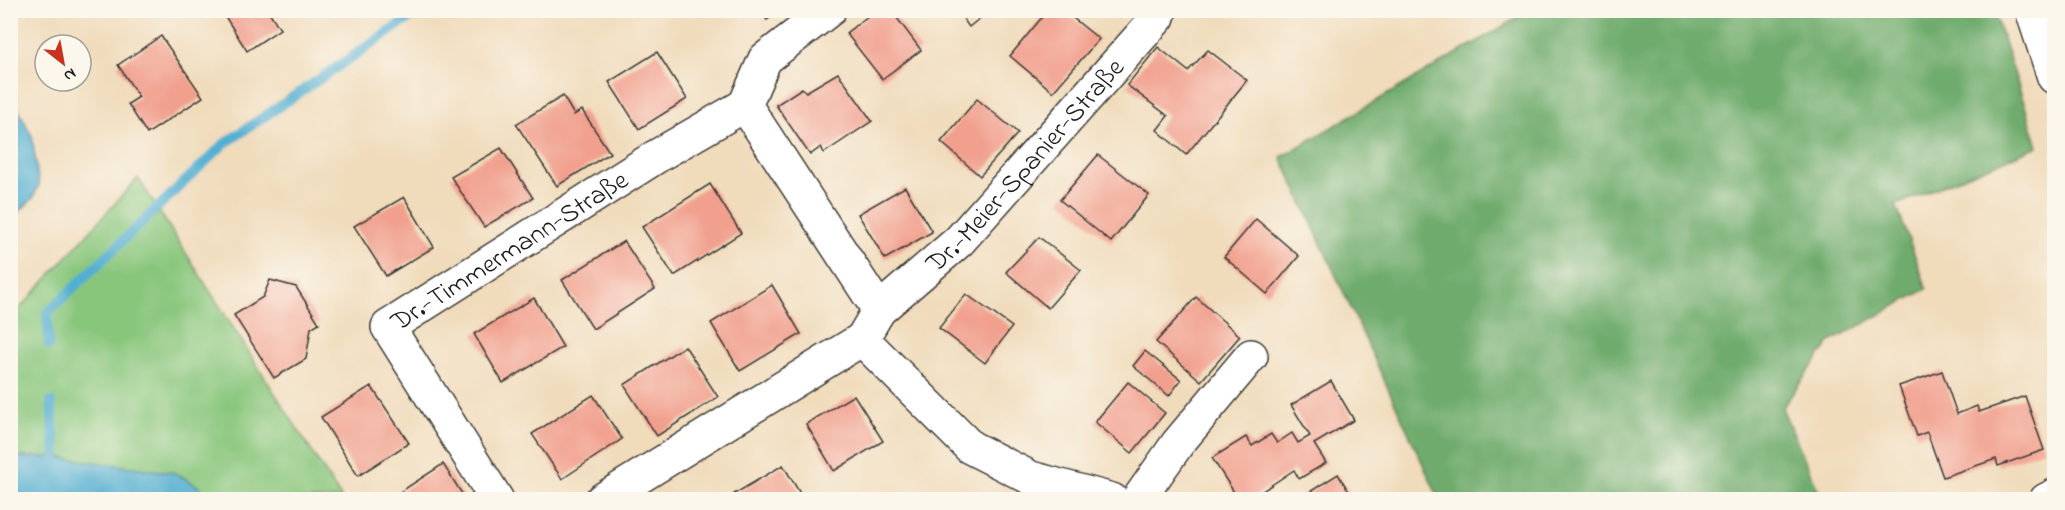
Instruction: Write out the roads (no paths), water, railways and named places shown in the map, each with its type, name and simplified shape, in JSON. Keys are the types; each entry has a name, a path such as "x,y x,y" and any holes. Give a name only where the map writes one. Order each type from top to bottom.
{"street":[{"path":"829,10 765,59 745,105 879,310"},
{"name":"Dr.-Meier-Spanier-Straße","path":"862,339 879,310 959,241 1158,17 1160,10"},
{"path":"2032,10 2055,77"},
{"name":"Dr.-Timmermann-Straße","path":"497,500 388,327 657,156 745,105"},
{"path":"602,500 862,339 970,447 1031,478 1112,500"},
{"path":"1138,500 1178,443 1251,356"},
{"path":"2046,500 2055,496"}],"water":[{"path":"11,95 32,136 39,185 33,198 17,214 11,216"},
{"path":"19,457 56,457 176,473 201,488 206,499 11,499 11,461"}],"waterway":[{"path":"49,345 47,313 224,144 421,10"},
{"path":"51,402 56,457"}]}
